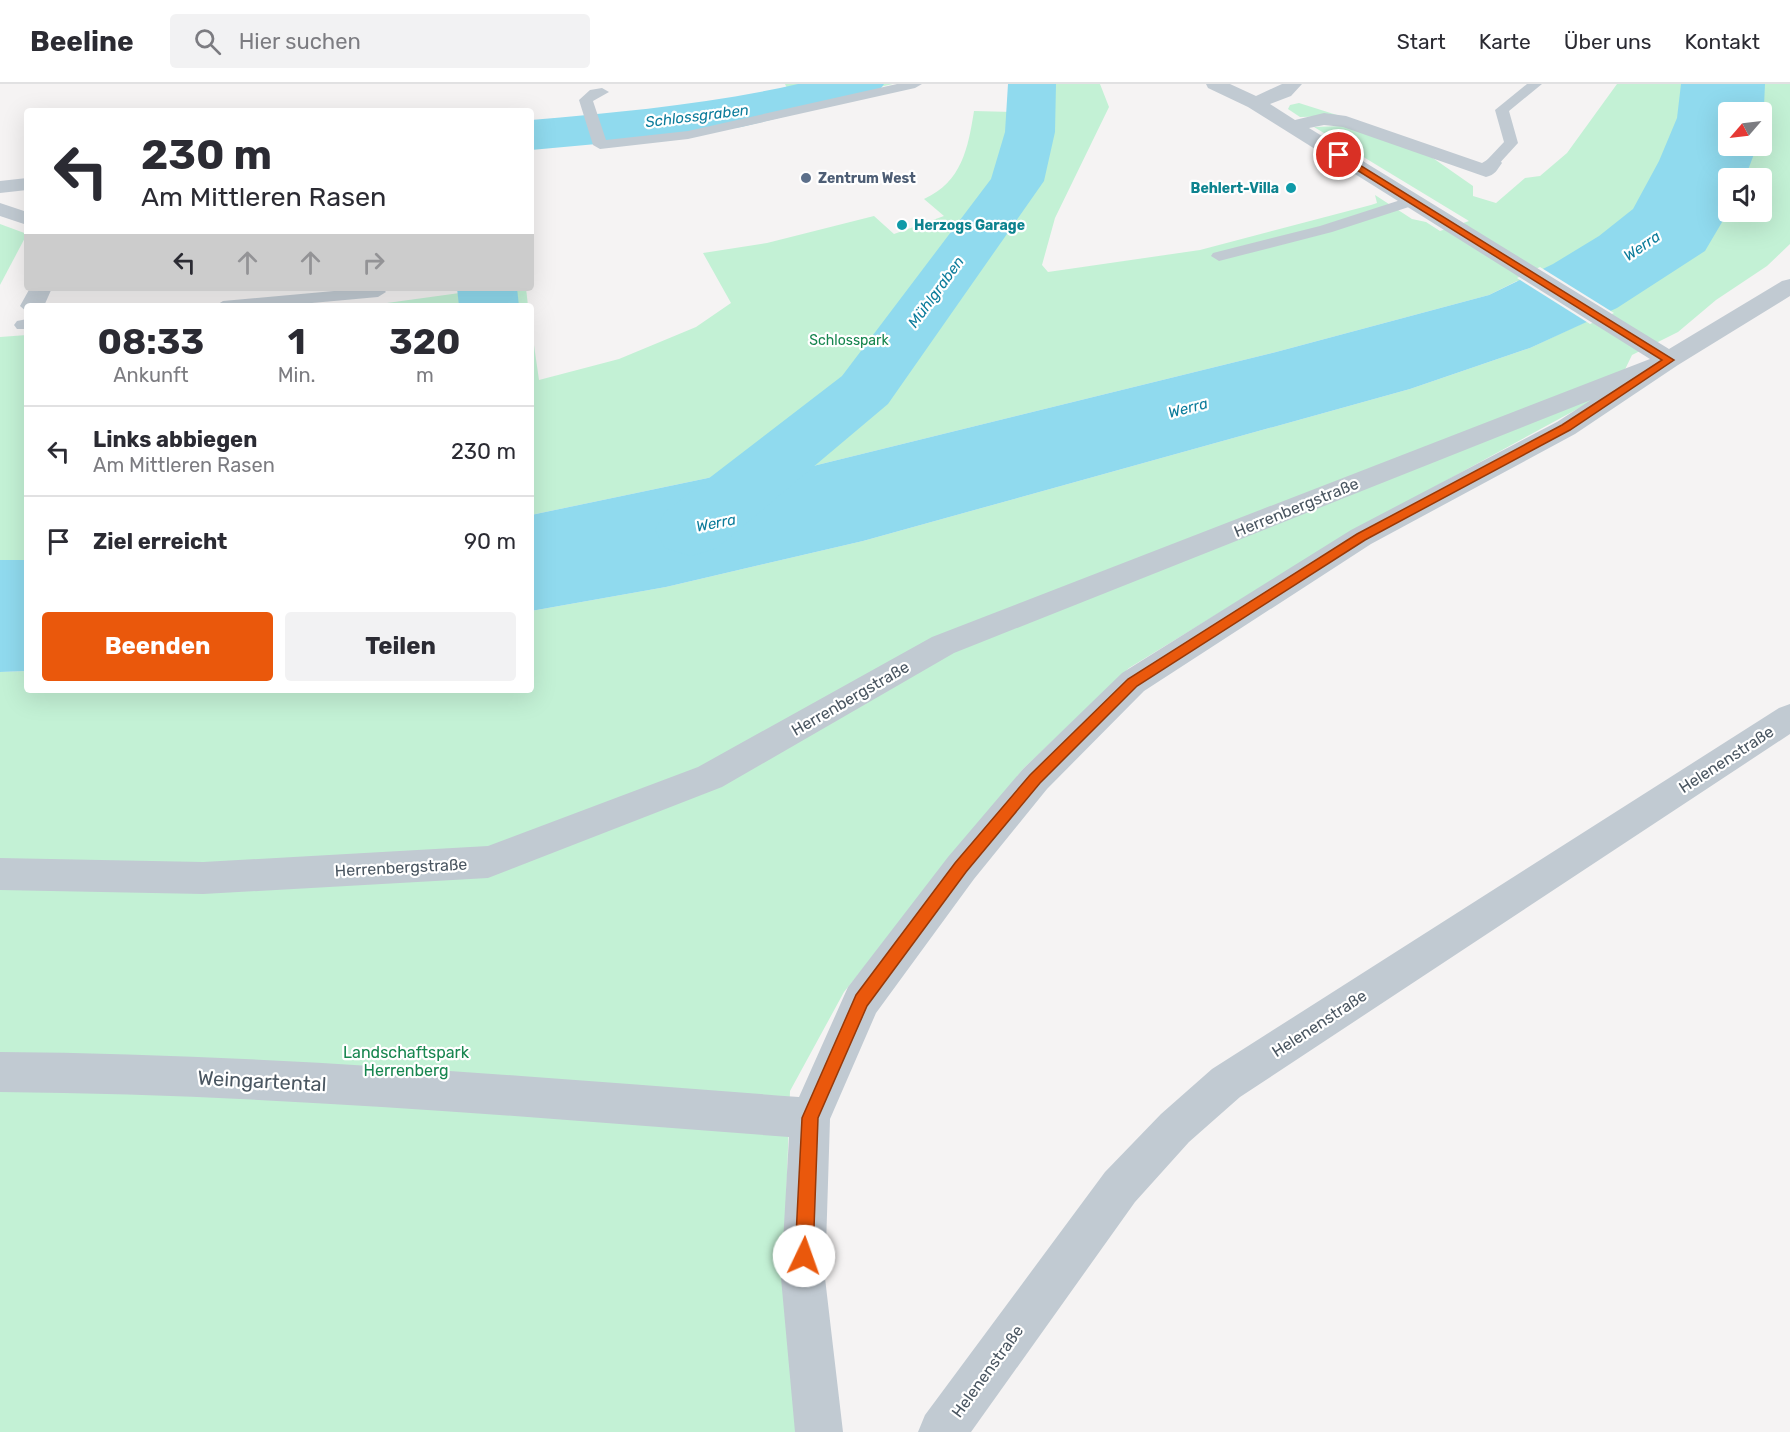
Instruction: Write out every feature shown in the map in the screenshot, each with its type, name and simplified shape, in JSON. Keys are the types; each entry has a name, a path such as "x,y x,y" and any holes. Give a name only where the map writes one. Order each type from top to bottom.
{"street":[{"path":"1215,84 1292,126 1669,360"},
{"path":"1255,104 1284,93 1293,84"},
{"path":"1292,126 1333,119 1486,171 1492,163"},
{"path":"0,187 24,184"},
{"path":"0,209 24,218"},
{"path":"819,1432 803,1278 810,1118 862,1000 961,868 1035,779 1133,682 1361,537 1566,428 1669,360 1790,286"},
{"name":"Herrenbergstraße","path":"0,874 203,878 488,862 710,777 943,645 1669,360"},
{"name":"Helenenstraße","path":"942,1432 1120,1188 1175,1128 1226,1083 1790,717"},
{"name":"Weingartental","path":"0,1071 120,1073 415,1088 810,1118"}],"lane":[{"path":"602,92 595,93 586,100 600,145 688,135 915,84"},
{"path":"1492,163 1511,143 1502,110 1535,84"},
{"path":"1219,256 1422,206"},
{"path":"235,303 267,295 378,292"}],"green space":[{"path":"785,84 893,84 735,120 608,140 599,117 647,113 788,90"},
{"name":"Landschaftspark Herrenberg","path":"1013,84 1100,84 1109,107 1055,218 1042,265 1048,272 1200,250 1371,205 1377,203 1375,195 1412,219 1426,222 1440,231 1469,221 1314,127 1343,126 1430,156 1473,186 1473,196 1496,203 1525,178 1540,176 1567,153 1617,84 1790,84 1790,244 1767,266 1716,300 1678,332 1632,355 1616,388 1348,534 1129,668 1023,769 844,992 790,1091 783,1288 796,1432 0,1432 0,672 24,671 24,693 534,693 534,610 666,587 863,541 1410,389 1530,348 1583,323 1517,281 1489,295 1276,352 809,467 727,474 534,514 534,345 539,380 619,359 696,327 731,303 703,253 767,243 874,216 894,234 944,216 924,199 937,192 955,173 966,151 974,111 1013,112"},
{"path":"1299,103 1340,116 1300,117 1288,109 1290,105"},
{"path":"0,224 24,233 24,240 0,285"},
{"path":"474,291 526,291 528,303 387,303"},
{"path":"24,335 24,560 0,560 0,337"}],"water":[{"name":"Werra","path":"1681,84 1765,84 1764,102 1718,102 1718,156 1753,156 1749,168 1718,168 1718,222 1722,222 1705,251 1617,308 1530,348 1410,389 863,541 666,587 534,610 534,514 727,474 809,467 1276,352 1489,295 1553,264 1599,236 1633,209 1659,161 1677,118"},
{"path":"0,560 24,560 24,671 0,672"}],"pier":[{"path":"1540,267 1614,313 1590,324 1517,278"}],"waterway":[{"name":"Schlossgraben","path":"534,135 662,123 741,112 860,84"},
{"name":"Mühlgraben","path":"691,530 865,390 1017,181 1030,132 1032,84"},
{"name":"Schlossgraben","path":"487,291 489,303"}],"place":[{"name":"Zentrum West","path":"806,178"},
{"name":"Behlert-Villa","path":"1291,188"},
{"name":"Herzogs Garage","path":"902,225"}],"route":[{"path":"804,1256 810,1118 862,1000 961,868 1035,779 1133,682 1361,537 1566,428 1669,360 1339,155"}],"park label":[{"name":"Schlosspark","path":"849,340"}]}
